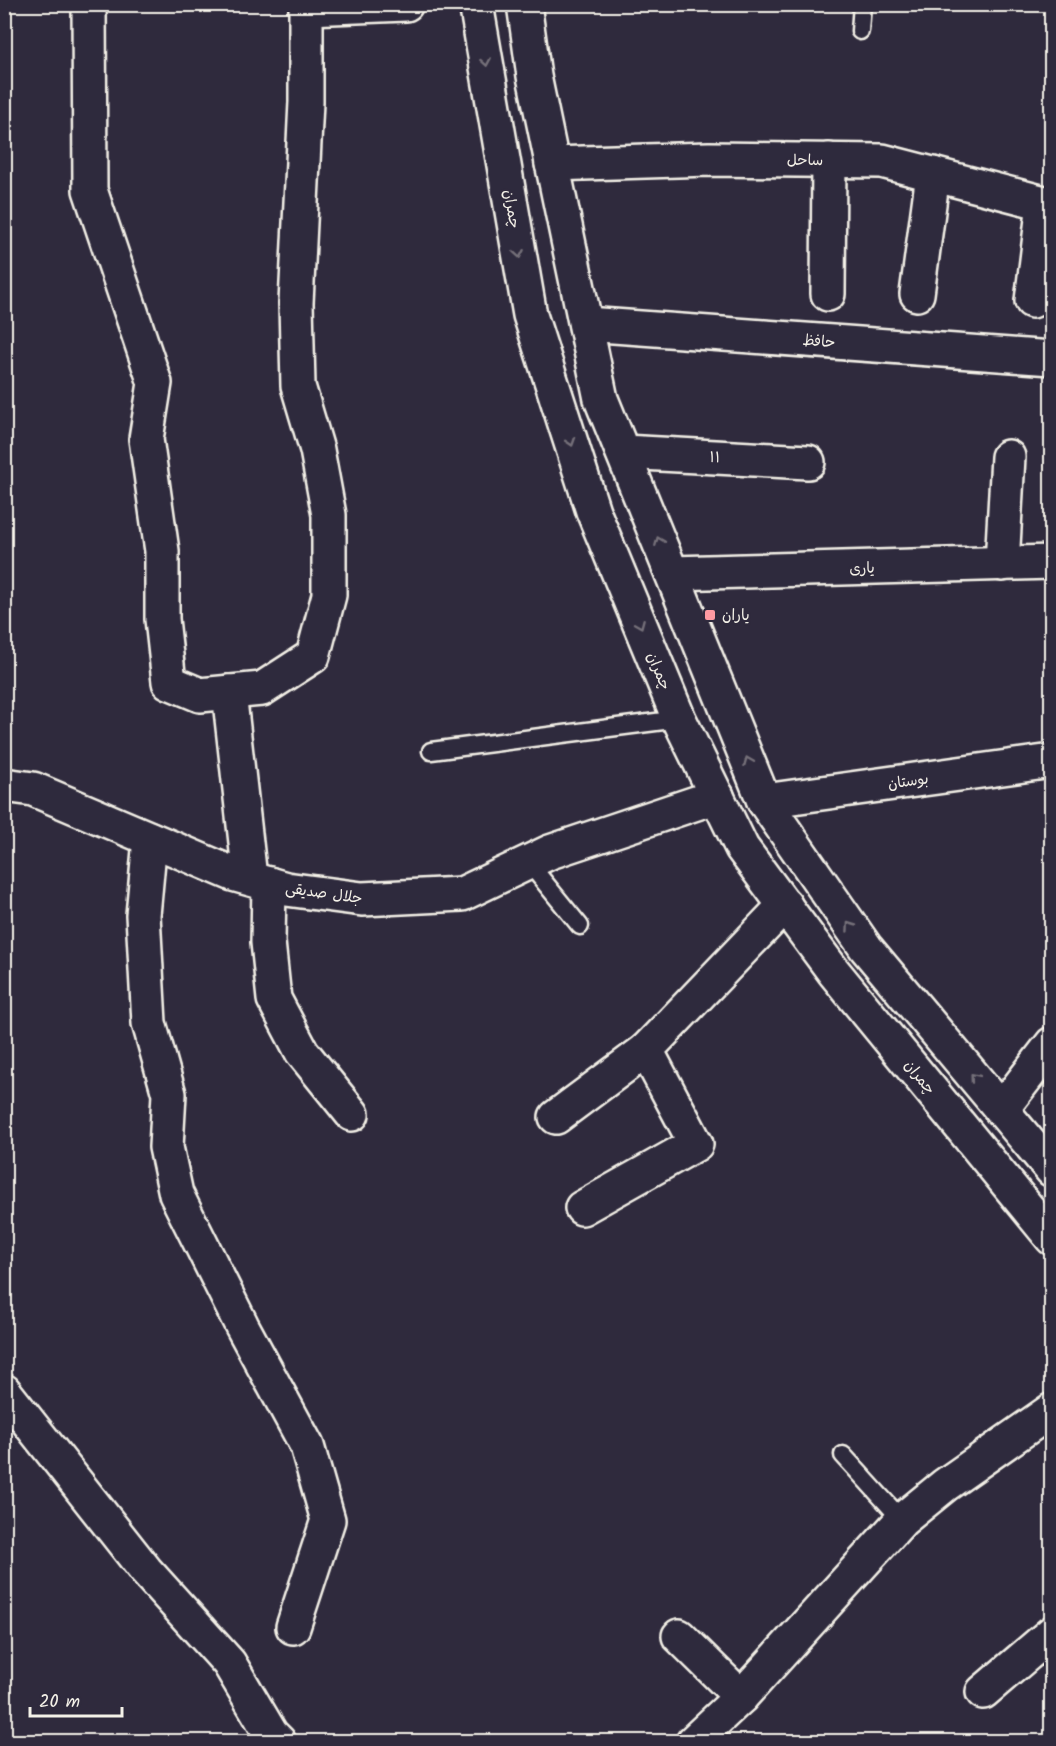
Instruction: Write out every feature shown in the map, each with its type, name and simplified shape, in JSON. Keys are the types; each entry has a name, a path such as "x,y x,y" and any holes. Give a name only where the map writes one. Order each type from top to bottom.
{"street":[{"path":"89,4 90,190 154,383 146,439 162,551 162,619 169,682 200,695 262,689 313,656 329,595 329,515 317,450 298,386 296,303 306,102 306,6 406,4"},
{"name":"چمران","path":"476,4 530,315 593,511 679,719 742,848 842,981 1052,1238"},
{"path":"524,4 534,76 601,399 764,801 866,948 1052,1170"},
{"name":"ساحل","path":"552,164 709,159 882,161 1048,204"},
{"path":"828,294 829,160"},
{"path":"917,294 933,174"},
{"path":"1032,301 1048,204"},
{"name":"حافظ","path":"586,324 1052,358"},
{"name":"۱۱","path":"623,452 808,462"},
{"path":"1002,564 1008,457"},
{"name":"یاری","path":"672,573 1052,562"},
{"path":"229,692 268,942 274,999 302,1052 352,1114"},
{"name":"بوستان","path":"764,801 1052,761"},
{"name":"جلال صدیقی","path":"4,785 33,789 233,874 286,889 363,899 462,894 550,852 717,796"},
{"path":"150,838 143,915 149,1023 169,1094 166,1147 176,1194 242,1326 307,1446 328,1520 293,1627"},
{"path":"556,1117 646,1050 785,905"},
{"path":"1001,1110 1052,1044"},
{"path":"582,1208 696,1144 646,1050"},
{"path":"4,1391 146,1571 229,1663 271,1734 279,1742"},
{"path":"693,1742 741,1697 902,1520 945,1485 1052,1410"},
{"path":"984,1692 1052,1634"},
{"path":"679,1636 741,1697"}],"lane":[{"path":"860,31 862,4"},
{"path":"431,751 679,719"},
{"path":"528,862 580,926"},
{"path":"843,1455 902,1520"}],"place":[{"name":"یاران","path":"710,615"}]}
